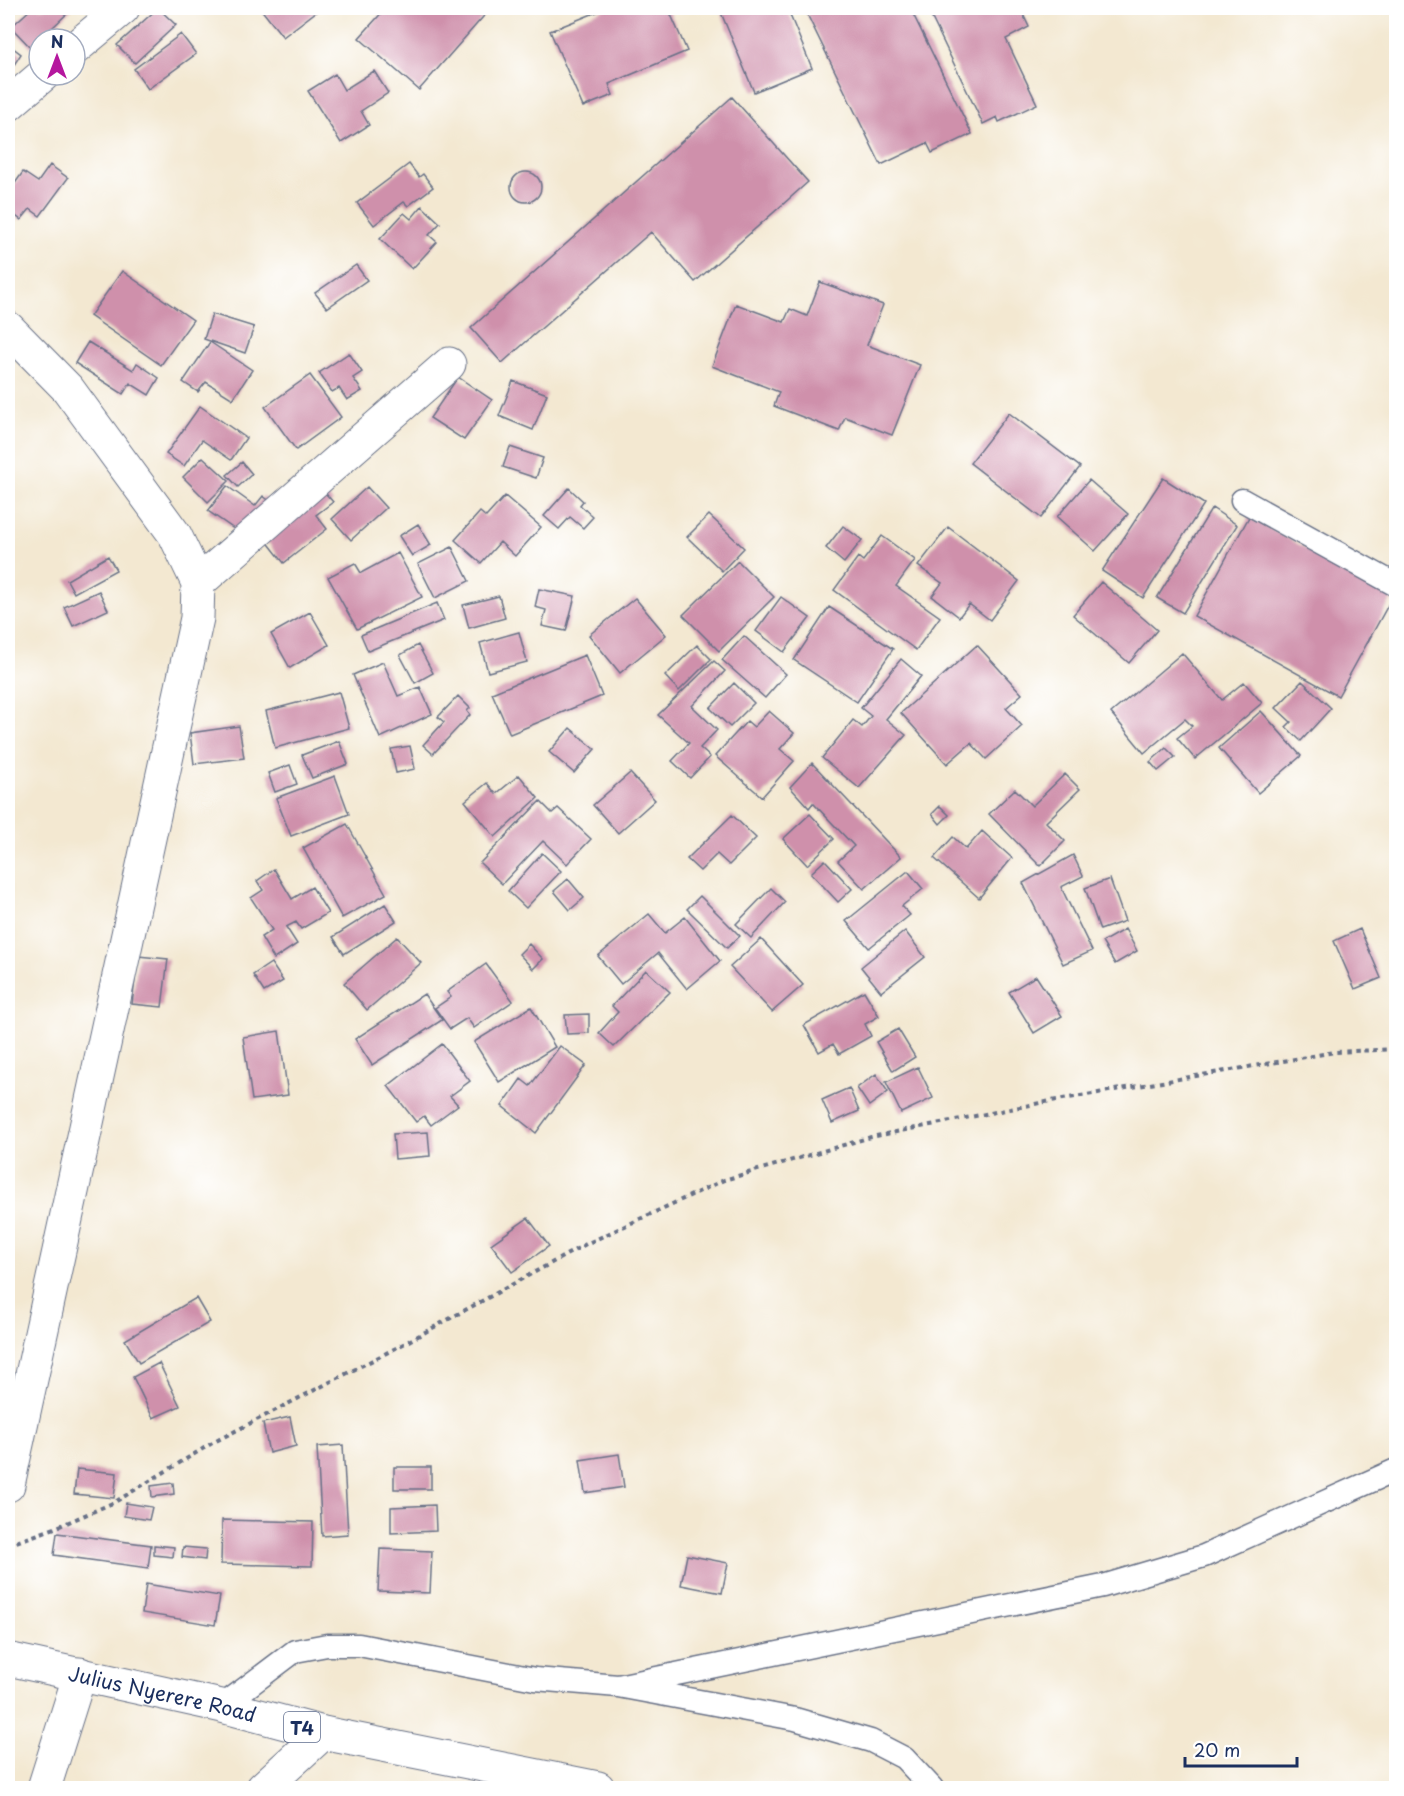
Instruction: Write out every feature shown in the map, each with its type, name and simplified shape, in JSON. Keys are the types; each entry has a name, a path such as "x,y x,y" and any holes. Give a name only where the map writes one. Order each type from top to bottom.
{"main road":[{"path":"87,38 123,8"},
{"path":"8,105 29,87"},
{"path":"8,328 68,389 175,535 198,583 197,618 8,1485"},
{"path":"198,583 449,364"},
{"name":"Julius Nyerere Road","path":"8,1659 222,1706 323,1733 598,1788"},
{"path":"44,1788 80,1674"},
{"path":"263,1788 323,1733"}],"lane":[{"path":"1242,500 1396,585"},
{"path":"618,1686 1103,1586 1204,1556 1396,1470"},
{"path":"222,1706 295,1651 327,1645 359,1645 535,1679 618,1686 795,1719 871,1741 904,1758 932,1788"}],"path":[{"path":"8,1545 115,1502 213,1442 396,1348 586,1244 724,1180 871,1137 1040,1103 1335,1052 1396,1049"}],"building":[{"path":"32,8 73,8 53,27 27,27 27,44 11,27"},
{"path":"158,8 176,25 135,63 117,45"},
{"path":"260,8 321,8 283,37"},
{"path":"386,8 490,9 419,90 359,38"},
{"path":"607,8 668,8 687,51 609,84 613,95 583,107 550,31"},
{"path":"719,8 787,8 812,68 754,92"},
{"path":"804,8 910,8 972,134 932,153 927,143 881,165"},
{"path":"927,8 1020,8 1029,27 1006,39 1037,104 999,122 997,117 983,124"},
{"path":"181,34 196,54 148,89 134,69"},
{"path":"8,44 21,54 8,74"},
{"path":"374,71 388,93 361,111 369,125 341,143 308,91 335,74 344,90"},
{"path":"732,97 808,182 695,282 651,232 502,363 471,328"},
{"path":"409,164 419,177 423,174 433,187 408,206 404,202 374,225 357,203"},
{"path":"50,165 68,178 40,216 30,209 21,220 8,210 8,193 23,172 38,182"},
{"path":"526,172 532,173 540,181 540,193 532,201 526,202 520,201 512,193 511,187 512,181 520,173"},
{"path":"422,206 440,223 429,235 437,242 412,269 380,239 404,213 411,219"},
{"path":"356,265 367,280 327,308 315,293"},
{"path":"122,271 193,320 161,365 90,316"},
{"path":"820,282 883,305 867,345 920,365 892,435 845,417 839,431 774,406 779,392 712,366 736,304 784,322 790,309 807,316"},
{"path":"212,314 254,327 245,353 204,339"},
{"path":"88,342 133,370 137,363 159,378 149,395 130,383 123,394 75,363"},
{"path":"210,342 252,370 233,399 206,382 198,392 183,382"},
{"path":"349,353 362,372 353,378 362,391 347,400 339,388 332,392 319,373"},
{"path":"310,375 341,417 296,450 265,407"},
{"path":"458,377 492,400 464,440 430,418"},
{"path":"513,381 547,394 533,430 499,416"},
{"path":"200,406 246,438 231,460 202,440 184,466 166,454"},
{"path":"1009,413 1080,467 1041,518 970,463"},
{"path":"510,447 543,458 536,478 503,467"},
{"path":"203,457 229,481 208,502 183,477"},
{"path":"242,462 252,474 238,487 227,475"},
{"path":"1163,478 1204,504 1143,598 1102,571"},
{"path":"1089,480 1128,514 1095,551 1057,517"},
{"path":"227,486 255,506 263,496 275,505 247,538 208,511"},
{"path":"320,487 333,502 316,515 327,529 284,563 266,540"},
{"path":"367,487 386,508 351,540 332,519"},
{"path":"569,488 583,501 580,505 593,517 583,528 570,517 559,529 544,516"},
{"path":"505,496 541,527 515,556 500,542 481,563 455,540 480,512 486,517"},
{"path":"1212,508 1237,525 1183,613 1157,598"},
{"path":"709,515 744,548 722,571 687,537"},
{"path":"1249,517 1393,596 1338,696 1194,616"},
{"path":"418,524 431,545 412,556 399,536"},
{"path":"843,526 862,540 844,563 826,548"},
{"path":"948,527 1019,581 990,620 969,604 959,617 932,596 942,583 918,566"},
{"path":"882,536 915,560 896,586 940,617 916,650 834,590 858,557 863,561"},
{"path":"452,547 469,581 435,598 418,564"},
{"path":"398,553 422,597 357,629 328,577 355,563 361,573"},
{"path":"108,556 116,570 74,593 67,580"},
{"path":"738,561 774,597 719,651 683,615"},
{"path":"1101,582 1157,630 1129,663 1073,615"},
{"path":"539,589 575,596 566,631 542,626 546,610 535,607"},
{"path":"99,591 108,610 73,626 64,607"},
{"path":"499,596 505,618 469,628 463,605"},
{"path":"781,597 810,618 784,652 756,631"},
{"path":"635,598 666,635 620,673 589,635"},
{"path":"437,603 444,620 368,651 361,635"},
{"path":"829,607 893,649 857,702 794,660"},
{"path":"310,612 329,645 290,668 271,634"},
{"path":"519,632 527,662 488,672 480,643"},
{"path":"744,636 786,674 765,698 722,660"},
{"path":"418,645 433,673 415,683 400,655"},
{"path":"697,645 711,659 679,691 665,676"},
{"path":"977,645 1022,694 1006,708 1022,726 986,759 971,743 947,764 901,713"},
{"path":"1182,653 1222,700 1244,682 1262,703 1195,759 1177,738 1192,726 1185,719 1144,753 1111,713"},
{"path":"585,655 602,696 510,734 492,693"},
{"path":"901,659 921,676 886,719 906,735 859,788 822,758 853,720 862,727 871,716 861,708"},
{"path":"714,661 725,671 692,706 717,730 700,748 710,757 690,778 672,761 689,743 658,715"},
{"path":"383,662 398,696 420,687 432,714 380,738 353,675"},
{"path":"1302,681 1331,708 1301,741 1286,727 1291,722 1276,708"},
{"path":"734,683 754,703 730,727 710,708"},
{"path":"339,692 349,728 275,748 266,711"},
{"path":"458,696 470,708 467,711 470,715 433,754 423,745 444,722 438,717"},
{"path":"769,711 794,733 780,749 794,761 762,797 715,756 747,721 754,727"},
{"path":"1261,711 1301,756 1258,793 1219,748"},
{"path":"239,726 244,758 194,764 190,733"},
{"path":"570,728 595,749 574,773 549,752"},
{"path":"339,741 348,764 312,778 302,755"},
{"path":"410,746 415,769 396,773 391,749"},
{"path":"1166,748 1175,757 1158,771 1150,762"},
{"path":"812,763 901,857 864,889 838,861 854,846 813,803 809,808 790,787"},
{"path":"290,765 297,784 275,792 268,773"},
{"path":"630,773 655,800 618,833 593,805"},
{"path":"1065,774 1080,789 1046,822 1065,841 1040,866 989,814 1015,789 1032,806"},
{"path":"519,775 538,798 495,837 465,801 487,783 496,794"},
{"path":"335,776 349,814 291,836 276,798"},
{"path":"540,801 552,813 558,808 591,839 567,864 543,841 502,884 480,863"},
{"path":"940,806 949,815 940,824 932,814"},
{"path":"810,814 834,839 807,865 783,839"},
{"path":"732,815 756,838 729,865 717,854 700,871 687,859"},
{"path":"347,824 386,894 342,918 303,848"},
{"path":"982,831 1012,858 979,898 934,858 953,837 966,849"},
{"path":"542,853 561,871 526,908 508,891"},
{"path":"1073,855 1083,876 1061,887 1092,951 1063,964 1023,883"},
{"path":"825,860 852,889 838,902 811,873"},
{"path":"274,869 292,899 312,887 328,913 301,929 296,922 286,927 297,944 274,959 261,937 272,930 251,898 263,890 257,881"},
{"path":"908,871 923,889 902,906 910,915 869,948 846,921"},
{"path":"568,879 584,898 570,910 554,891"},
{"path":"1110,879 1125,921 1100,930 1085,888"},
{"path":"771,888 785,902 751,938 736,924"},
{"path":"700,896 740,936 727,948 687,909"},
{"path":"385,904 396,921 344,954 333,937"},
{"path":"649,914 665,933 685,917 720,961 687,989 658,953 621,984 598,956"},
{"path":"1125,929 1137,951 1115,964 1102,942"},
{"path":"1360,929 1381,978 1355,989 1334,941"},
{"path":"905,931 925,957 881,992 861,967"},
{"path":"397,937 421,963 367,1010 344,983"},
{"path":"761,939 803,985 772,1012 730,967"},
{"path":"529,944 543,959 533,969 519,954"},
{"path":"138,956 168,959 162,1007 132,1004"},
{"path":"271,963 283,981 264,992 253,975"},
{"path":"486,964 513,1001 474,1028 467,1018 450,1029 435,1008 451,997 447,992"},
{"path":"646,970 670,992 614,1047 599,1033 618,1012 612,1006"},
{"path":"1036,976 1062,1016 1034,1033 1009,992"},
{"path":"864,991 879,1016 865,1024 871,1036 839,1054 833,1044 819,1052 804,1025"},
{"path":"424,994 442,1020 372,1065 355,1039"},
{"path":"531,1007 555,1047 499,1082 474,1042"},
{"path":"589,1014 589,1033 567,1034 565,1015"},
{"path":"898,1029 915,1057 893,1071 876,1042"},
{"path":"279,1031 288,1095 252,1100 243,1037"},
{"path":"442,1044 470,1081 450,1096 458,1105 431,1125 424,1116 416,1122 388,1086"},
{"path":"560,1046 586,1065 536,1133 502,1106 521,1079 530,1086"},
{"path":"918,1067 933,1098 901,1113 886,1082"},
{"path":"876,1074 888,1092 869,1106 857,1088"},
{"path":"849,1088 859,1111 832,1123 822,1100"},
{"path":"428,1132 430,1156 395,1159 393,1134"},
{"path":"528,1218 549,1246 512,1272 491,1244"},
{"path":"196,1298 210,1322 139,1363 125,1340"},
{"path":"159,1363 180,1406 153,1418 133,1377"},
{"path":"290,1417 296,1446 269,1453 263,1423"},
{"path":"343,1445 348,1534 322,1536 317,1447"},
{"path":"619,1454 624,1487 585,1493 580,1460"},
{"path":"394,1467 431,1467 431,1489 394,1489"},
{"path":"77,1469 117,1473 114,1498 74,1494"},
{"path":"173,1483 174,1494 152,1497 151,1486"},
{"path":"126,1503 152,1507 149,1520 124,1516"},
{"path":"435,1505 436,1531 391,1533 391,1507"},
{"path":"222,1520 313,1522 312,1566 221,1564"},
{"path":"57,1533 151,1545 148,1568 54,1555"},
{"path":"154,1545 174,1547 173,1557 154,1555"},
{"path":"183,1547 206,1549 205,1560 182,1557"},
{"path":"380,1549 432,1551 430,1593 378,1591"},
{"path":"687,1555 728,1563 722,1593 681,1585"},
{"path":"146,1584 220,1596 215,1625 142,1613"}]}
